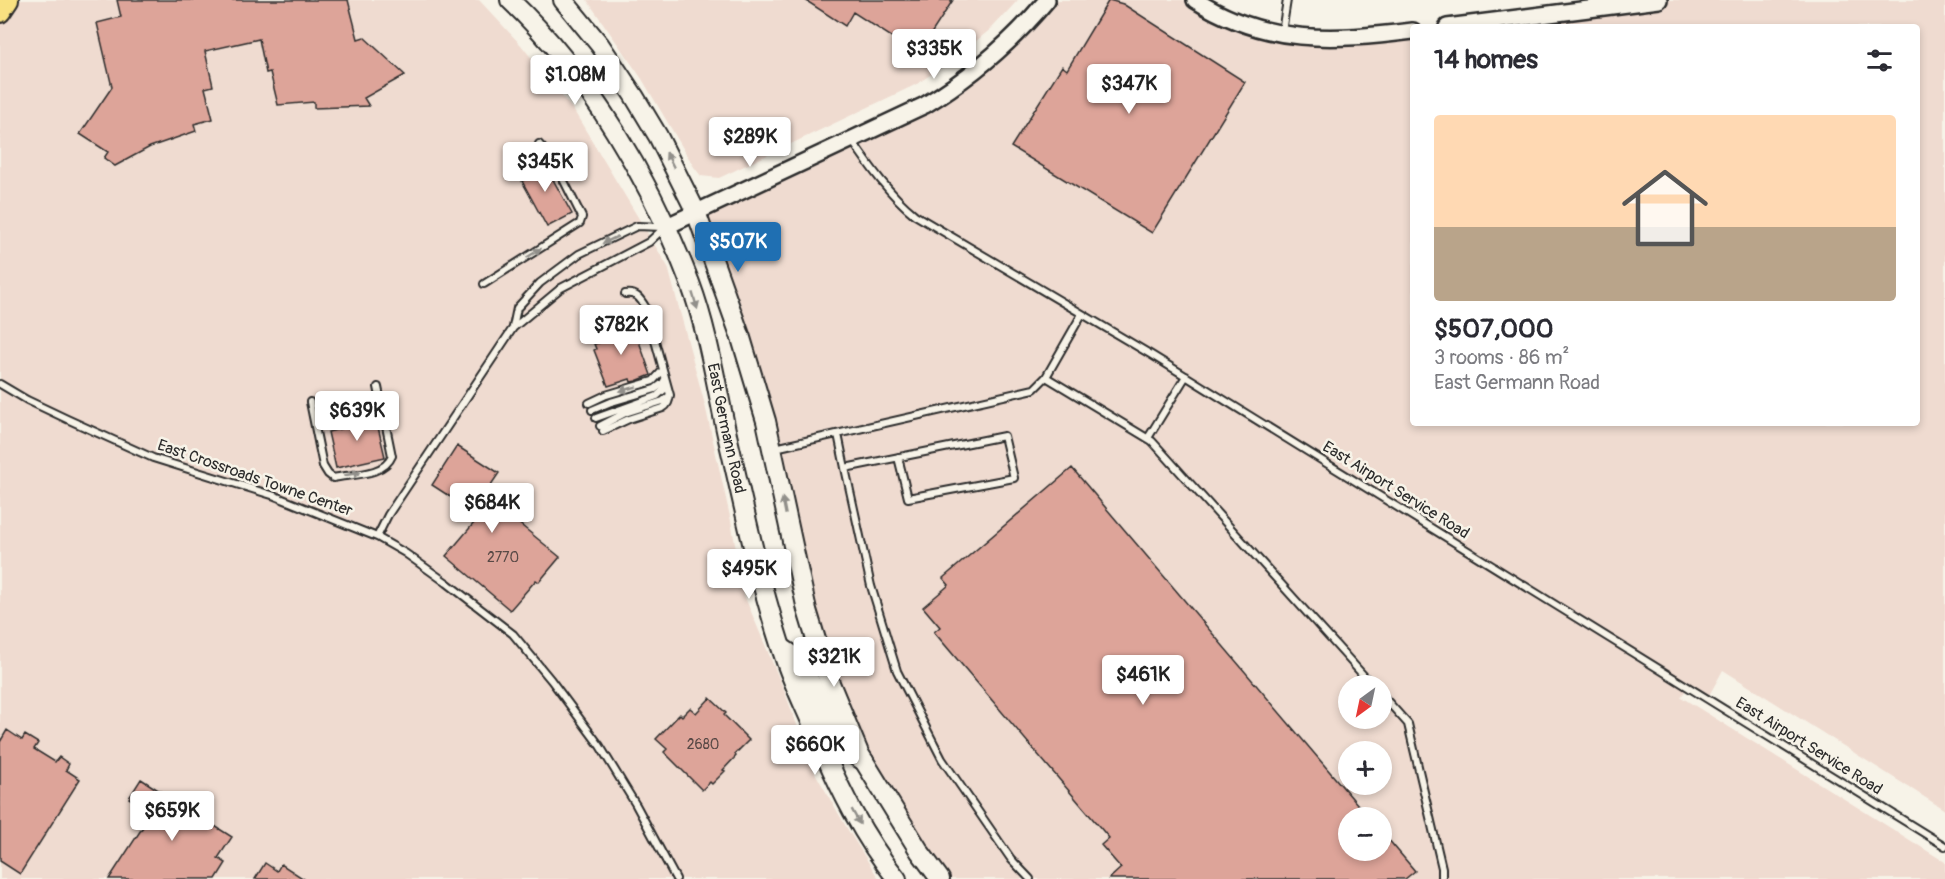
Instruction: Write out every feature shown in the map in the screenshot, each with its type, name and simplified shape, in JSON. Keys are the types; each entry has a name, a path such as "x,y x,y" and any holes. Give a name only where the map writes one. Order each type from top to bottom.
{"main road":[{"path":"0,12 8,0"},
{"name":"East Germann Road","path":"510,0 528,17 567,64 608,120 665,227 690,284 706,338 754,550 782,648 838,785 863,829 897,879"},
{"path":"563,0 600,45 624,80 658,136 696,212 743,345 766,421 807,610 827,676 864,761 920,852 940,879"},
{"path":"782,648 794,656 808,674 841,747 864,761"}],"street":[{"path":"665,227 925,105 952,88 1008,42 1047,0"},
{"path":"1195,0 1242,23 1282,34 1333,39 1410,31"},
{"path":"1471,24 1659,0"}],"lane":[{"path":"1282,34 1287,0"},
{"name":"East Airport Service Road","path":"850,139 898,201 915,215 1186,376 1945,846"},
{"path":"484,284 580,223 582,217 554,161 539,144"},
{"path":"513,328 518,308 540,283 579,254 637,226 665,227"},
{"path":"377,537 388,515 513,328 561,288 649,242 665,227"},
{"path":"601,429 663,408 667,405 670,395 646,308 640,298 631,293 624,294"},
{"path":"772,449 1034,389 1046,377 1083,314"},
{"path":"589,403 606,395 653,381 663,370"},
{"path":"1148,438 1186,376"},
{"path":"1046,377 1148,438 1363,675"},
{"path":"592,410 655,388 663,383 665,378"},
{"name":"East Crossroads Towne Center","path":"0,384 67,419 153,458 275,496 377,537 405,553 513,634 600,746 636,805 676,879"},
{"path":"310,402 323,466 328,474 333,478 381,469 389,463 392,456 378,387"},
{"path":"596,418 657,396 668,387"},
{"path":"838,434 871,586 897,671 942,759 1011,859 1030,879"},
{"path":"845,468 898,457 954,446 977,441 1005,436 1014,478 963,488 938,489 908,498 898,457"},
{"path":"977,441 979,451"},
{"path":"954,446 956,455"},
{"path":"929,451 931,461"},
{"path":"984,475 986,483"},
{"path":"961,480 963,488"},
{"path":"1392,706 1408,724 1442,868 1442,879"}],"shaded area":[{"path":"0,0 479,0 521,45 574,111 668,267 705,405 731,521 744,595 784,690 814,771 879,879 0,879"},
{"path":"587,0 1018,0 992,28 959,55 917,84 719,178 701,176 694,167 642,79"},
{"path":"1047,0 1195,0 1263,30 1410,31 1410,426 1920,426 1920,24 1471,24 1659,0 1945,0 1945,810 1723,670 1707,699 1688,687 1681,697 1945,862 1945,879 940,879 859,753 788,526 696,212 925,105"}],"building":[{"path":"117,0 348,0 358,39 364,37 405,75 364,98 369,106 314,108 314,102 278,105 270,72 266,73 259,39 205,51 213,86 205,88 213,119 194,124 196,131 150,147 115,166 104,158 108,152 80,134 112,87 97,23 121,17"},
{"path":"805,0 953,0 918,54 853,12 845,26"},
{"path":"1109,0 1123,4 1245,82 1152,233 1011,147 1062,66 1067,70"},
{"path":"539,159 544,168 546,167 572,214 547,227 522,181 524,180 519,170"},
{"path":"621,326 628,327 630,334 636,333 651,375 636,381 631,382 630,379 608,386 594,350 596,349 594,344 599,343 598,337 603,332"},
{"path":"375,414 385,457 336,468 328,432 344,428 342,421"},
{"path":"457,446 499,473 484,495 560,557 539,582 536,580 510,610 446,556 480,516 432,485"},
{"path":"1072,468 1338,781 1338,795 1349,795 1360,807 1338,807 1338,861 1392,861 1392,844 1415,871 1405,879 1109,879 1121,868 1101,845 1109,838 934,632 940,627 923,607 949,585 943,578"},
{"path":"710,698 749,740 735,754 736,756 723,770 725,771 702,790 664,752 667,749 656,739 680,714 682,716 690,708 696,713"},
{"path":"7,730 22,740 25,735 38,743 34,749 55,762 59,757 69,764 66,770 80,779 20,874 0,861 0,742"},
{"path":"141,779 232,837 218,858 226,863 216,879 109,879 152,813 129,798"},
{"path":"265,863 277,871 281,864 304,879 255,879"}]}
